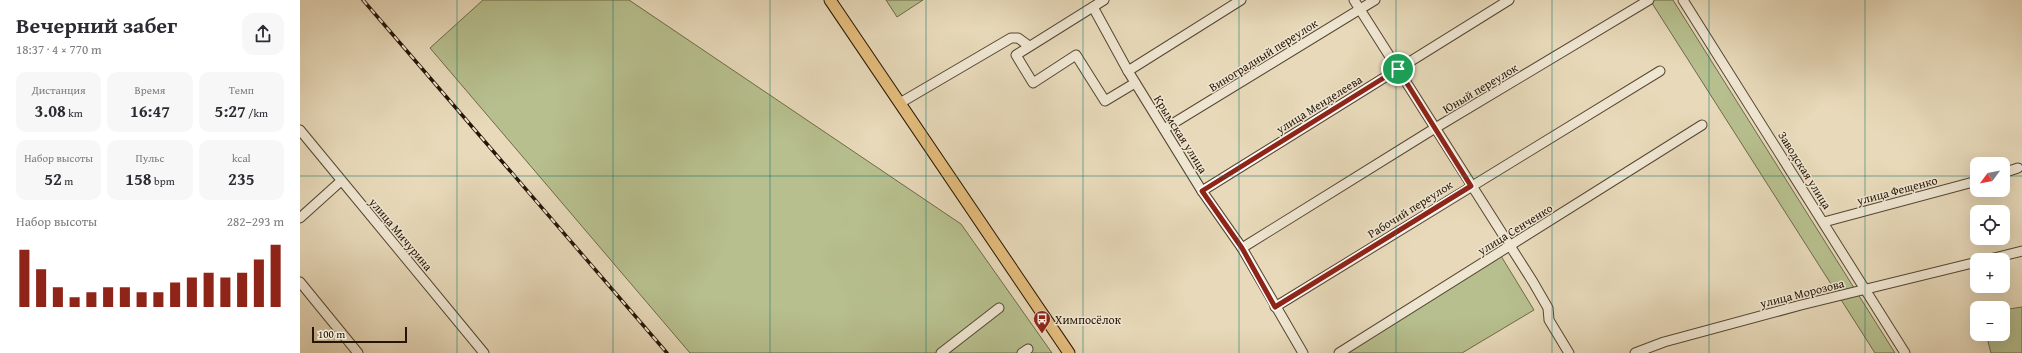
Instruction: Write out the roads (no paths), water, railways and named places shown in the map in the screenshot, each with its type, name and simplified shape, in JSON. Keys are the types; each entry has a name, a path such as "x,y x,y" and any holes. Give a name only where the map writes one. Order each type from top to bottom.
{"main road":[{"path":"830,0 1069,353"}],"street":[{"path":"1104,0 1016,54 1033,83 1076,55 1105,100 1135,83"},
{"path":"1128,71 1241,0"},
{"path":"1354,0 1545,302 1549,320 1569,353"},
{"name":"Виноградный переулок","path":"1164,130 1375,0"},
{"name":"улица Менделеева","path":"1202,191 1509,0"},
{"name":"Юный переулок","path":"1242,248 1649,0"},
{"name":"Заводская улица","path":"1683,0 1905,353"},
{"name":"Крымская улица","path":"1093,7 1135,83 1202,191 1242,248 1303,353"},
{"path":"900,104 1011,38 1018,38 1029,46"},
{"name":"Рабочий переулок","path":"1275,307 1660,71"},
{"name":"улица Сенченко","path":"1339,353 1702,125"},
{"name":"улица Мичурина","path":"300,130 341,182 484,353"},
{"path":"2010,171 2018,168"},
{"path":"300,218 341,182"},
{"name":"улица Фещенко","path":"1824,222 1970,183"},
{"path":"2010,254 2022,251"},
{"name":"улица Морозова","path":"1635,353 1664,342 1794,307 1970,264"},
{"path":"300,282 358,353"},
{"path":"941,353 999,308"}],"railway":[{"path":"363,0 667,353"}],"place":[{"name":"Химпосёлок","path":"1042,334"}]}
